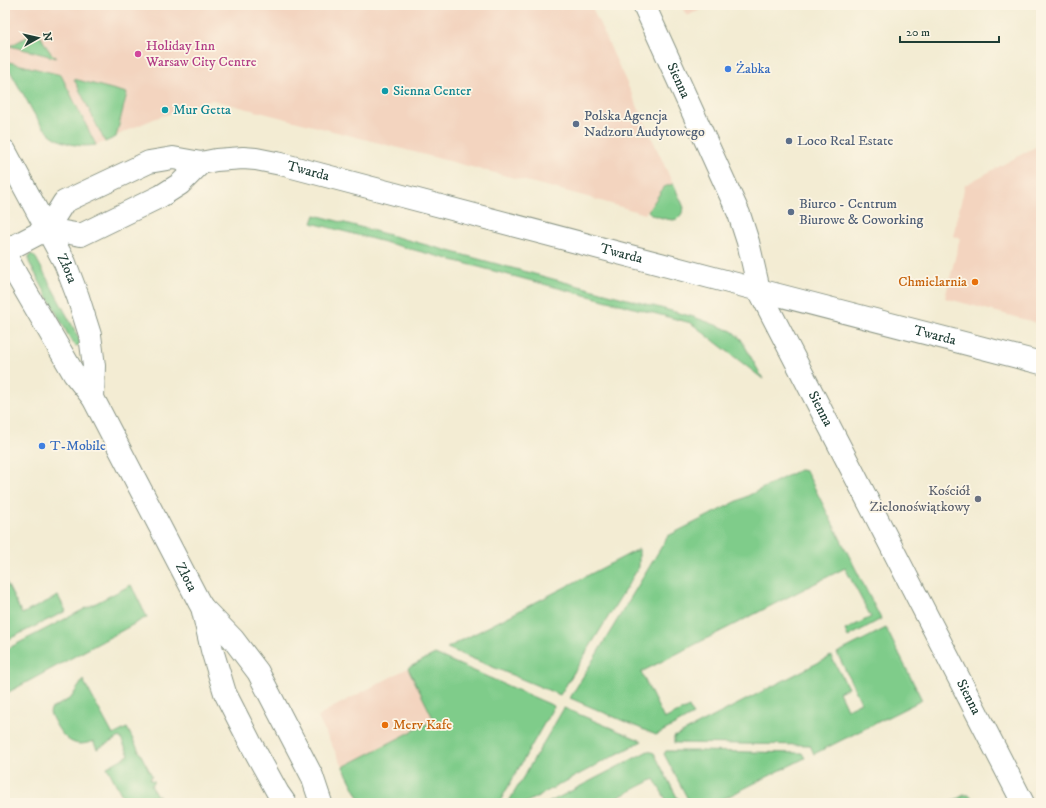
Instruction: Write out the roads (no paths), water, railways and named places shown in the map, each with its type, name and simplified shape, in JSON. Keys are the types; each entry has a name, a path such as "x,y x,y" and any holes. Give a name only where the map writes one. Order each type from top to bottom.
{"street":[{"name":"Sienna","path":"644,5 739,214 748,242 759,290 1023,803"},
{"name":"Złota","path":"5,151 65,264 78,297 90,335 94,366 93,398"},
{"name":"Twarda","path":"47,229 64,202 149,162 173,158 201,163 237,158 256,159 1041,362"},
{"path":"5,251 47,229 81,235 160,196 180,184 201,163"},
{"name":"Złota","path":"5,254 74,374 93,398 202,607 212,650 225,693 250,742 285,803"},
{"name":"Złota","path":"202,607 233,639 258,672 312,776 321,803"}],"place":[{"name":"Holiday Inn Warsaw City Centre","path":"138,54"},
{"name":"Żabka","path":"728,69"},
{"name":"Sienna Center","path":"385,91"},
{"name":"Mur Getta","path":"165,110"},
{"name":"Polska Agencja Nadzoru Audytowego","path":"576,124"},
{"name":"Loco Real Estate","path":"789,141"},
{"name":"Biurco - Centrum Biurowe & Coworking","path":"791,212"},
{"name":"Chmielarnia","path":"975,282"},
{"name":"T-Mobile","path":"42,446"},
{"name":"Kościół Zielonoświątkowy","path":"978,499"},
{"name":"Merv Kafe","path":"385,725"}]}
